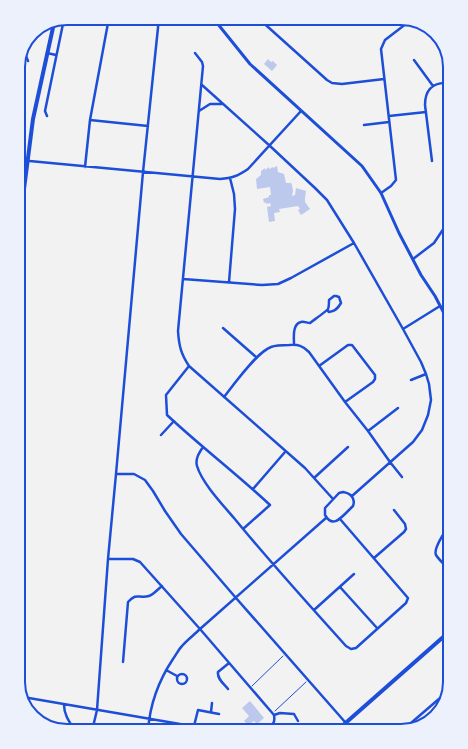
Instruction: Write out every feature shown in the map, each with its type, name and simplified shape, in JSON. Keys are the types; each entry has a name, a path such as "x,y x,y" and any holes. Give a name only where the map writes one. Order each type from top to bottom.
{"main road":[{"path":"25,184 33,119 53,27"},
{"path":"347,724 443,637"}],"street":[{"path":"48,116 45,111 63,25"},
{"path":"85,167 90,120 108,25"},
{"path":"94,724 97,710 108,559 158,25"},
{"path":"219,25 250,64 362,166 381,193 399,233 443,312"},
{"path":"266,25 332,83 342,84 384,79"},
{"path":"381,193 391,186 396,180 381,49 385,40 404,25"},
{"path":"47,53 56,55"},
{"path":"195,53 202,62 203,66 178,331 180,349 190,366 285,452 305,468 333,499"},
{"path":"26,56 28,61"},
{"path":"414,60 433,86"},
{"path":"432,161 425,105 426,95 433,86 443,83"},
{"path":"202,85 327,200 354,243 403,329 426,374 431,400 428,415 422,430 413,442 352,496"},
{"path":"199,111 207,105 213,103 222,104"},
{"path":"25,161 220,179 230,178 239,175 248,169 301,111"},
{"path":"389,116 426,112"},
{"path":"90,120 148,126"},
{"path":"364,125 389,122"},
{"path":"229,282 235,209 234,194 230,178"},
{"path":"413,259 434,243 443,230"},
{"path":"183,279 262,285 278,284 292,278 354,243"},
{"path":"294,344 295,327 298,323 310,323 314,321 318,316 327,310 329,300 331,298 336,296 339,297 341,303 336,310 329,312 327,310"},
{"path":"403,329 440,306"},
{"path":"223,328 256,357"},
{"path":"224,397 256,357 270,347 294,344 301,346 305,348 319,366 402,477"},
{"path":"319,366 348,345 352,345 375,375 373,382 345,402"},
{"path":"190,366 166,395 168,414 174,421 270,505 243,530"},
{"path":"411,380 426,374"},
{"path":"368,430 398,408"},
{"path":"161,435 174,421"},
{"path":"204,447 198,454 197,460 197,466 204,481 243,530 346,646 351,649 356,648 406,603 408,598 340,519"},
{"path":"314,478 348,447"},
{"path":"253,489 285,452"},
{"path":"116,474 134,474 145,480 181,534 347,724"},
{"path":"343,492 352,496 354,502 352,507 336,521 326,518 324,513 325,508 333,499 343,492"},
{"path":"374,558 406,529 405,524 394,510"},
{"path":"149,724 155,694 166,670 181,647 326,518"},
{"path":"443,536 435,551 436,555 443,563"},
{"path":"108,559 133,559 140,562 274,714 275,721 273,724"},
{"path":"314,610 354,574"},
{"path":"123,662 128,602 136,596 151,595 162,586"},
{"path":"340,587 377,628"},
{"path":"228,689 219,679 218,672 229,663"},
{"path":"166,670 177,676"},
{"path":"411,723 440,698"},
{"path":"28,699 181,724"},
{"path":"211,712 212,704"},
{"path":"64,705 64,710 72,724"},
{"path":"194,724 198,710 219,714"},
{"path":"274,714 294,714 298,721"}],"path":[{"path":"250,687 285,654"},
{"path":"274,714 308,680"}],"building":[{"path":"268,59 277,65 272,71 264,64"},
{"path":"277,166 278,172 284,174 286,183 291,183 292,185 292,196 295,195 296,188 306,191 305,202 310,209 301,215 298,210 300,209 298,206 279,209 280,212 274,213 275,221 269,222 267,207 271,206 270,203 264,203 263,199 271,195 270,187 257,189 256,179 261,175 261,171 265,168 265,170 269,167 269,169"},
{"path":"250,701 264,718 257,724 254,721 247,724 244,721 249,716 242,708"}]}
